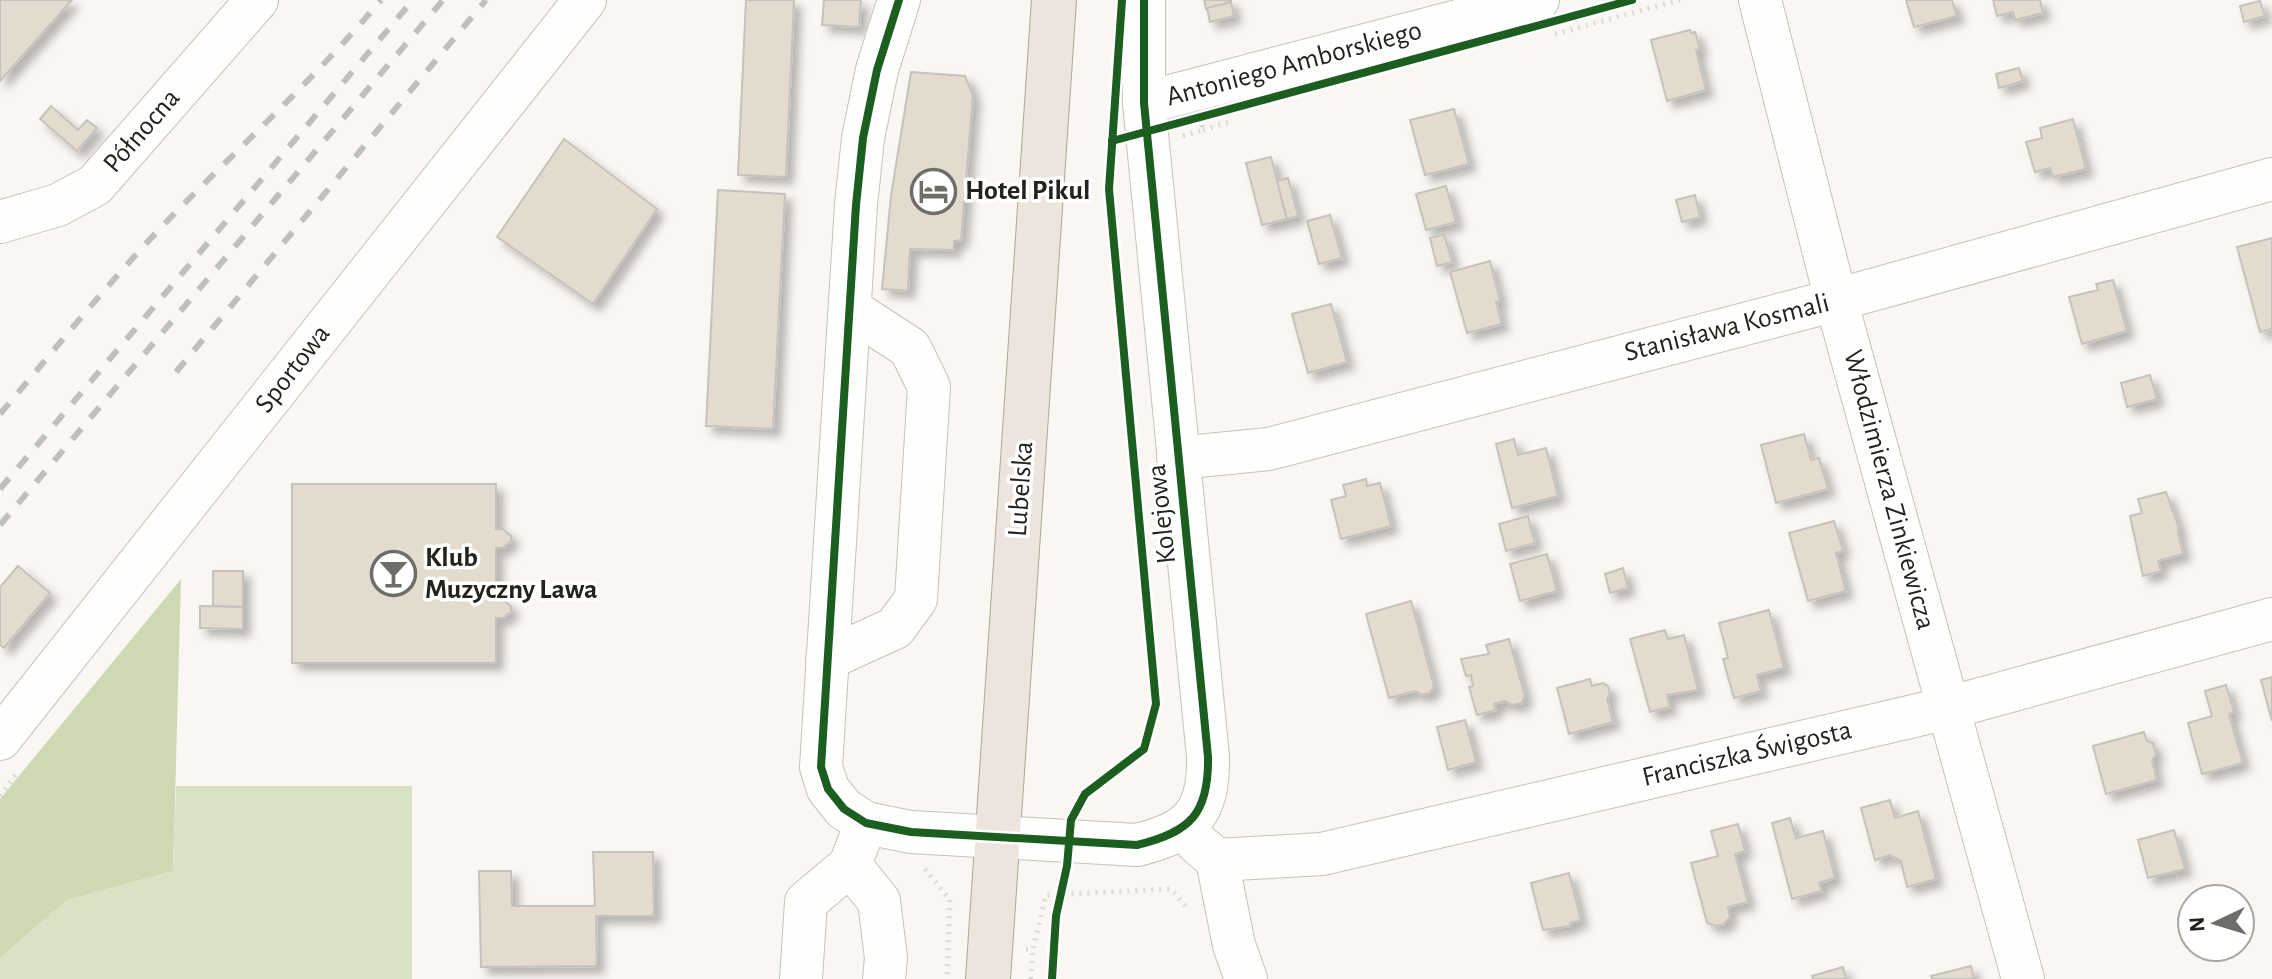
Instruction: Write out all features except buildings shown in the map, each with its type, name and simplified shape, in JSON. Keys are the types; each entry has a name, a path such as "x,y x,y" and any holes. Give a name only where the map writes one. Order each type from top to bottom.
{"main road":[{"name":"Lubelska","path":"976,956 997,838 1054,0"}],"street":[{"name":"Północna","path":"0,222 58,205 95,185 257,0"},
{"name":"Sportowa","path":"0,739 585,0"},
{"path":"899,0 877,70 863,138 821,767 828,789 844,809 866,823 911,832 1137,845 1182,829 1217,860 1234,945 1246,979"},
{"name":"Kolejowa","path":"1144,0 1145,118 1208,757 1209,785 1198,812 1182,829"},
{"name":"Antoniego Amborskiego","path":"1145,118 1538,0"},
{"name":"Włodzimierza Zinkiewicza","path":"1760,0 1836,300 2023,979"},
{"name":"Stanisława Kosmali","path":"1178,458 1269,449 1836,300 2272,179"},
{"path":"827,659 895,628 916,599 917,584 929,387 910,348 850,309"},
{"name":"Franciszka Świgosta","path":"1217,860 1322,854 1948,708 2272,619"},
{"path":"801,979 806,902 850,865 866,823"},
{"path":"850,865 879,901 886,958 884,979"}],"path":[{"path":"1145,118 1201,117"},
{"path":"911,832 909,850 950,900 976,956"},
{"path":"1059,905 1069,842"},
{"path":"1031,979 1033,949 1046,895 1171,889 1194,915"},
{"path":"947,979 976,956 1033,949"}],"green space":[{"path":"181,579 173,871 67,900 0,958 0,799"},
{"path":"176,786 412,786 412,979 0,979 0,958 67,900 173,871"}],"railway":[{"path":"0,414 154,235 307,81 381,0"},
{"path":"0,489 413,0"},
{"path":"0,525 443,0"},
{"path":"176,372 486,0"}],"cycle path":[{"path":"899,0 877,70 863,138 856,205 821,767 828,789 844,809 866,823 911,832 1137,845 1171,834 1193,817 1205,793 1208,757 1144,103 1144,0"},
{"path":"1052,979 1056,916 1067,866 1071,820 1085,794 1144,749 1156,704 1109,189 1122,0"},
{"path":"1112,141 1632,0"}],"place":[{"name":"Hotel Pikul","path":"934,191"},
{"name":"Klub Muzyczny Lawa","path":"394,574"}]}
